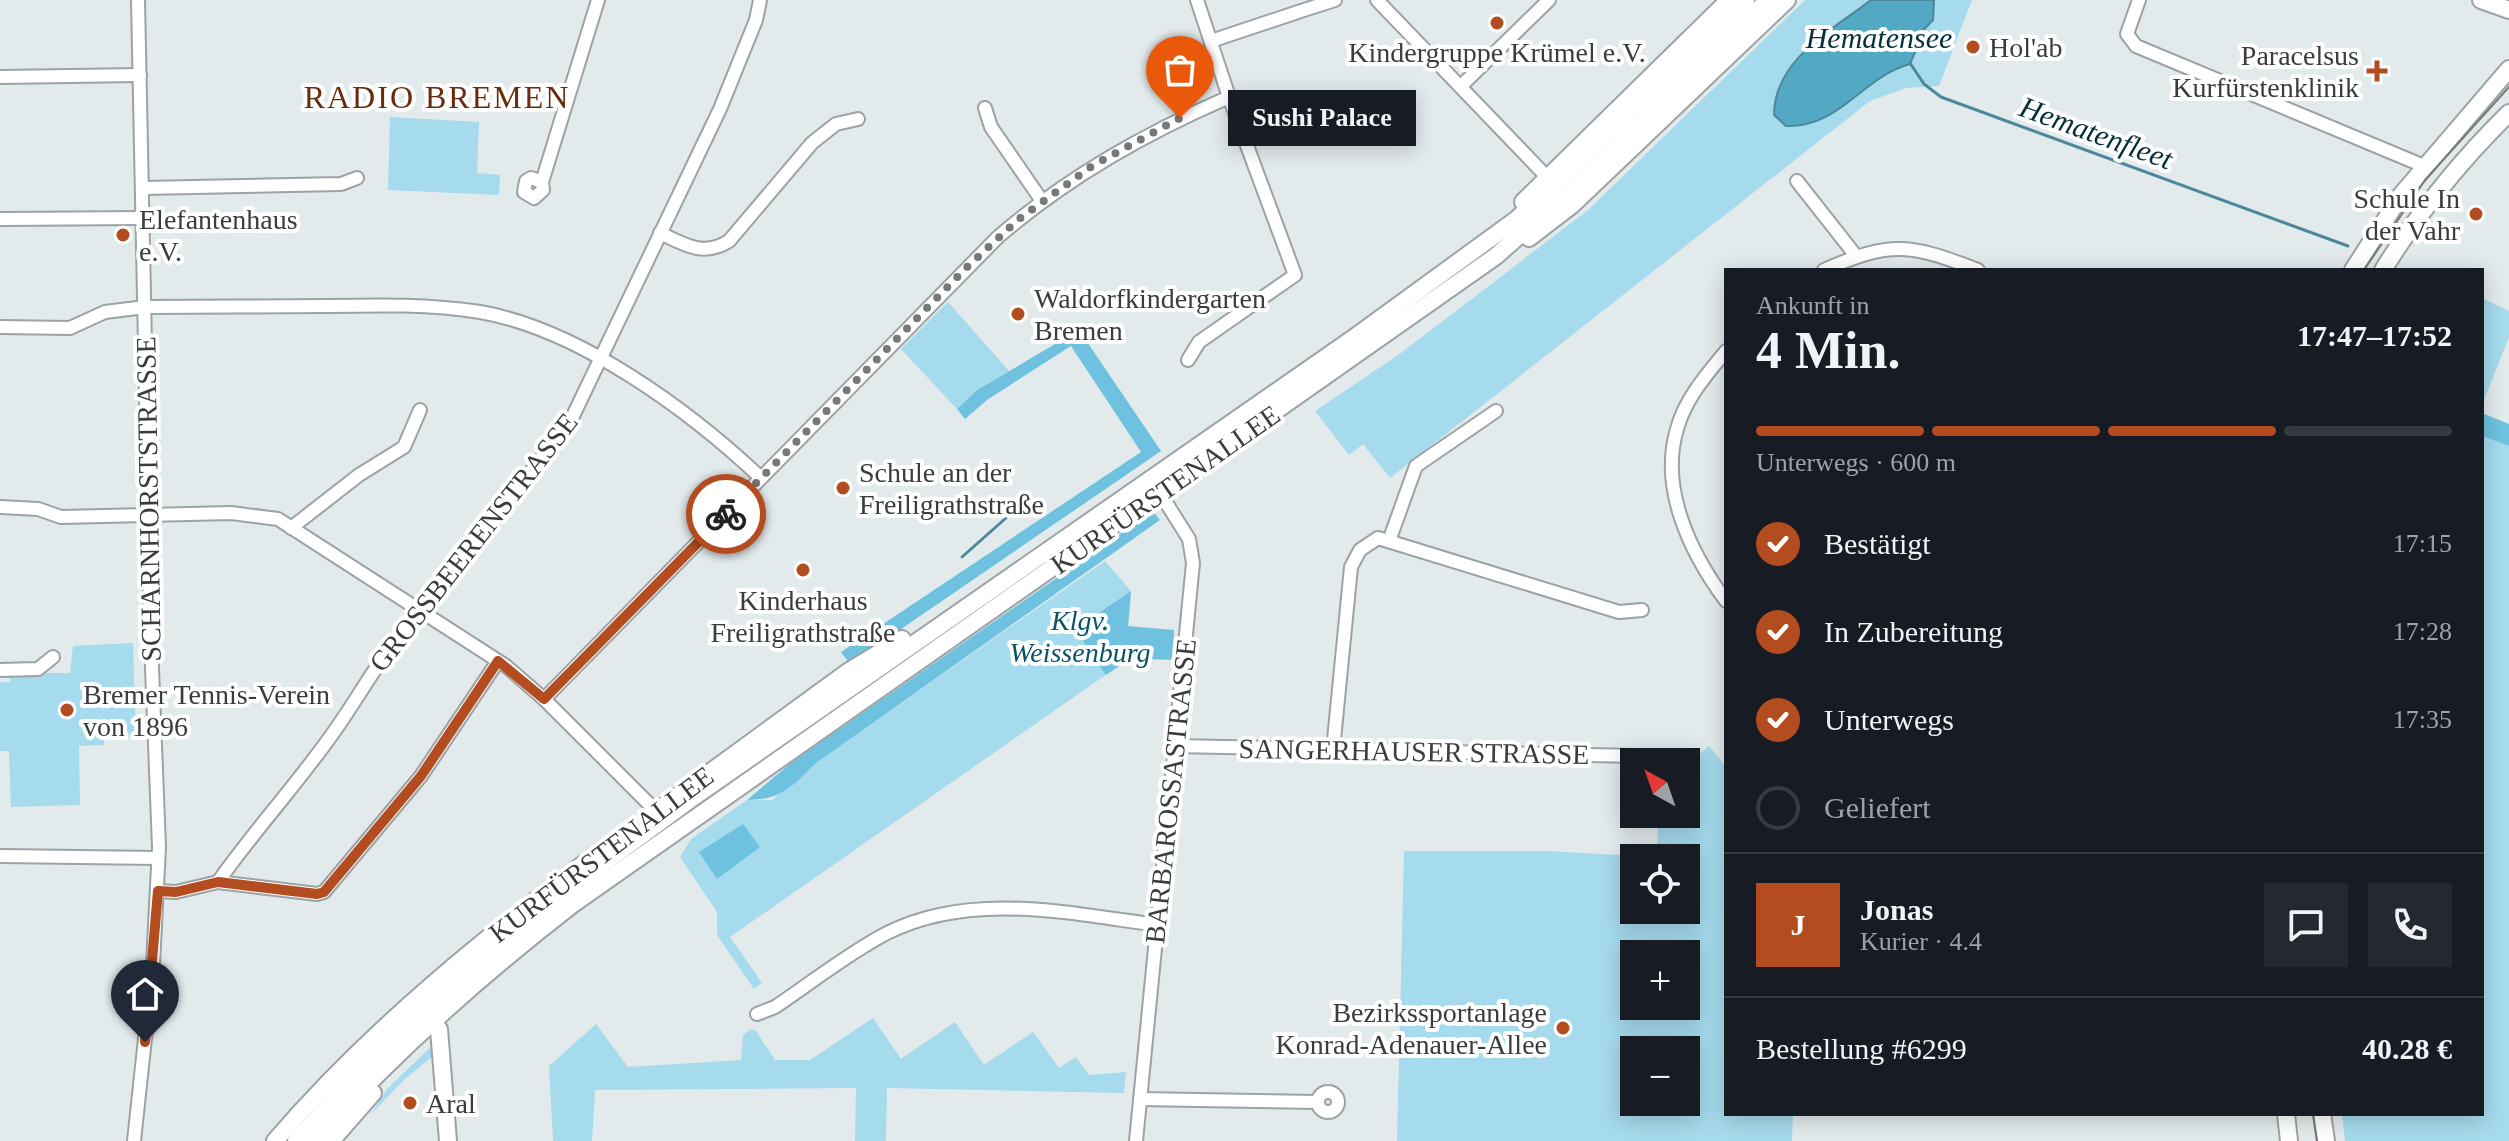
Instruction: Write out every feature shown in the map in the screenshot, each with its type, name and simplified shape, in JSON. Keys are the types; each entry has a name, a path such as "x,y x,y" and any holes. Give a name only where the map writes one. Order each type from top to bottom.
{"main road":[{"name":"KURFÜRSTENALLEE","path":"1490,239 1546,176 1729,0"},
{"name":"KURFÜRSTENALLEE","path":"296,1141 370,1061 627,845 1490,239 1545,194 1746,0"},
{"name":"KURFÜRSTENALLEE","path":"1496,256 1564,196 1768,0"},
{"name":"KURFÜRSTENALLEE","path":"314,1141 468,980 753,775 1496,256 1553,223 1787,0"},
{"path":"2481,0 2509,10"},
{"path":"2354,268 2424,166 2509,69"},
{"path":"2384,268 2431,197 2464,157 2509,113"},
{"name":"KURFÜRSTENALLEE","path":"275,1141 343,1067 473,951 656,811 862,662 930,620 961,611"},
{"name":"KURFÜRSTENALLEE","path":"331,1141 439,1029 578,913 728,805 753,775"},
{"path":"439,1029 448,1141"},
{"path":"2286,1116 2289,1141"},
{"path":"2322,1116 2326,1141"}],"street":[{"name":"SCHARNHORSTSTRASSE","path":"134,1141 158,891 138,0"},
{"path":"542,182 598,0"},
{"name":"GROSSBEERENSTRASSE","path":"218,882 339,725 387,651 508,504 572,418 720,109 756,20 760,0"},
{"path":"1188,360 1199,342 1295,275 1229,97 1197,0"},
{"path":"1211,41 1335,0"},
{"path":"1377,0 1546,176"},
{"path":"1461,86 1549,0"},
{"path":"2139,0 2127,34 2136,46 2424,166"},
{"path":"0,77 140,75"},
{"path":"544,699 967,267 1042,201 1124,146 1229,97"},
{"path":"985,108 991,127 1042,201"},
{"path":"660,233 690,248 708,251 719,247 729,241 812,143 836,124 858,119"},
{"path":"143,188 341,184 357,178"},
{"path":"1797,181 1856,256"},
{"path":"0,219 143,218"},
{"path":"1829,268 1856,256 1906,246 1972,268"},
{"path":"0,327 70,328 105,312 145,307 413,305 480,312 523,324 601,358 695,420 761,478"},
{"path":"1724,354 1692,395 1682,416 1673,460 1675,494 1682,519 1707,574 1724,597"},
{"path":"291,528 359,475 404,447 420,410"},
{"path":"1389,541 1416,466 1496,411"},
{"name":"BARBAROSSASTRASSE","path":"1136,1141 1193,563 1189,539 1160,493"},
{"path":"0,507 38,509 61,517 231,513 278,519 498,661 544,699 656,811"},
{"path":"1333,750 1351,567 1360,550 1378,538 1619,612 1642,610"},
{"path":"0,670 38,669 53,657"},
{"path":"158,891 176,892 218,882 317,894 324,892 421,776 498,661"},
{"name":"SANGERHAUSER STRASSE","path":"1175,746 1620,756"},
{"path":"0,856 157,858"},
{"path":"757,1014 775,1007 887,934 933,917 1003,907 1157,925"},
{"path":"1140,1099 1318,1102"}],"green space":[{"path":"1805,0 1972,0 1939,86 1906,88 1870,101 1390,478 1363,444 1349,455 1315,411 1401,353 1588,210"},
{"path":"390,117 479,122 477,173 500,175 499,195 388,190"},
{"path":"2484,299 2509,311 2509,337 2484,400"},
{"path":"948,302 1009,371 977,390 957,409 901,349"},
{"path":"2484,437 2509,446 2509,1141 2345,1141 2342,1116 2484,1116"},
{"name":"Klgv. Weissenburg","path":"1105,561 1131,591 1128,627 1137,653 730,937 762,983 754,989 717,935 717,912 680,857 691,839 747,800 772,800 815,763"},
{"name":"Bremer Tennis-Verein von 1896","path":"133,643 136,737 104,738 104,745 79,746 80,805 11,807 9,751 0,751 0,682 10,682 10,673 70,673 73,646"},
{"name":"Bezirkssportanlage Konrad-Adenauer-Allee","path":"1709,746 1724,765 1724,1116 1793,1116 1792,1141 1397,1141 1404,851 1547,851 1620,855 1620,924 1700,924 1700,844 1657,844 1658,828 1700,828 1700,753"},
{"path":"873,1018 901,1059 955,1022 984,1065 1033,1032 1059,1068 1076,1057 1089,1075 1126,1072 1124,1093 887,1088 886,1141 855,1141 856,1088 595,1090 592,1141 553,1141 549,1066 596,1024 628,1067 741,1060 743,1035 751,1029 756,1031 775,1060 810,1060"},
{"path":"434,1044 432,1057 406,1078 370,1115 388,1088"}],"shaded area":[{"path":"1079,330 1161,451 850,664 841,652 1141,452 1071,346 987,400 965,419 957,409 977,390"},
{"path":"2484,414 2509,424 2509,446 2484,437"},
{"path":"1153,511 1160,520 816,763 786,790 769,797 747,800 792,762"},
{"path":"1131,591 1128,626 1174,630 1173,660 1146,659 1137,654 1106,675 1085,646 1080,626"},
{"path":"743,824 760,847 717,879 699,852"}],"water":[{"name":"Hematensee","path":"1871,0 1934,0 1933,20 1915,39 1917,48 1910,64 1877,80 1822,119 1786,126 1774,115 1777,95 1794,62 1823,35"}],"waterway":[{"name":"Hematenfleet","path":"1910,63 1924,84 1941,97 2348,246"},
{"path":"962,557 1006,518"}],"tram line":[{"path":"2365,268 2425,180 2509,87"},
{"path":"2313,1116 2317,1141"}],"way so far":[{"path":"726,514 998,237 1092,166 1180,118"}],"place":[{"name":"Kindergruppe Krümel e.V.","path":"1497,23"},
{"name":"Hol'ab","path":"1973,47"},
{"name":"Paracelsus Kurfürstenklinik","path":"2377,71"},
{"name":"Sushi Palace","path":"1180,118"},
{"name":"Schule In der Vahr","path":"2476,214"},
{"name":"Elefantenhaus e.V.","path":"123,235"},
{"name":"Waldorfkindergarten Bremen","path":"1018,314"},
{"name":"Schule an der Freiligrathstraße","path":"843,488"},
{"name":"Kinderhaus Freiligrathstraße","path":"803,570"},
{"name":"Bremer Tennis-Verein von 1896","path":"67,710"},
{"name":"Bezirkssportanlage Konrad-Adenauer-Allee","path":"1563,1028"},
{"name":"Aral","path":"410,1103"}],"district":[{"name":"RADIO BREMEN","path":"437,97"}],"route":[{"path":"145,1042 158,891 176,892 218,882 317,894 324,892 421,776 498,661 544,699 726,514"}]}
